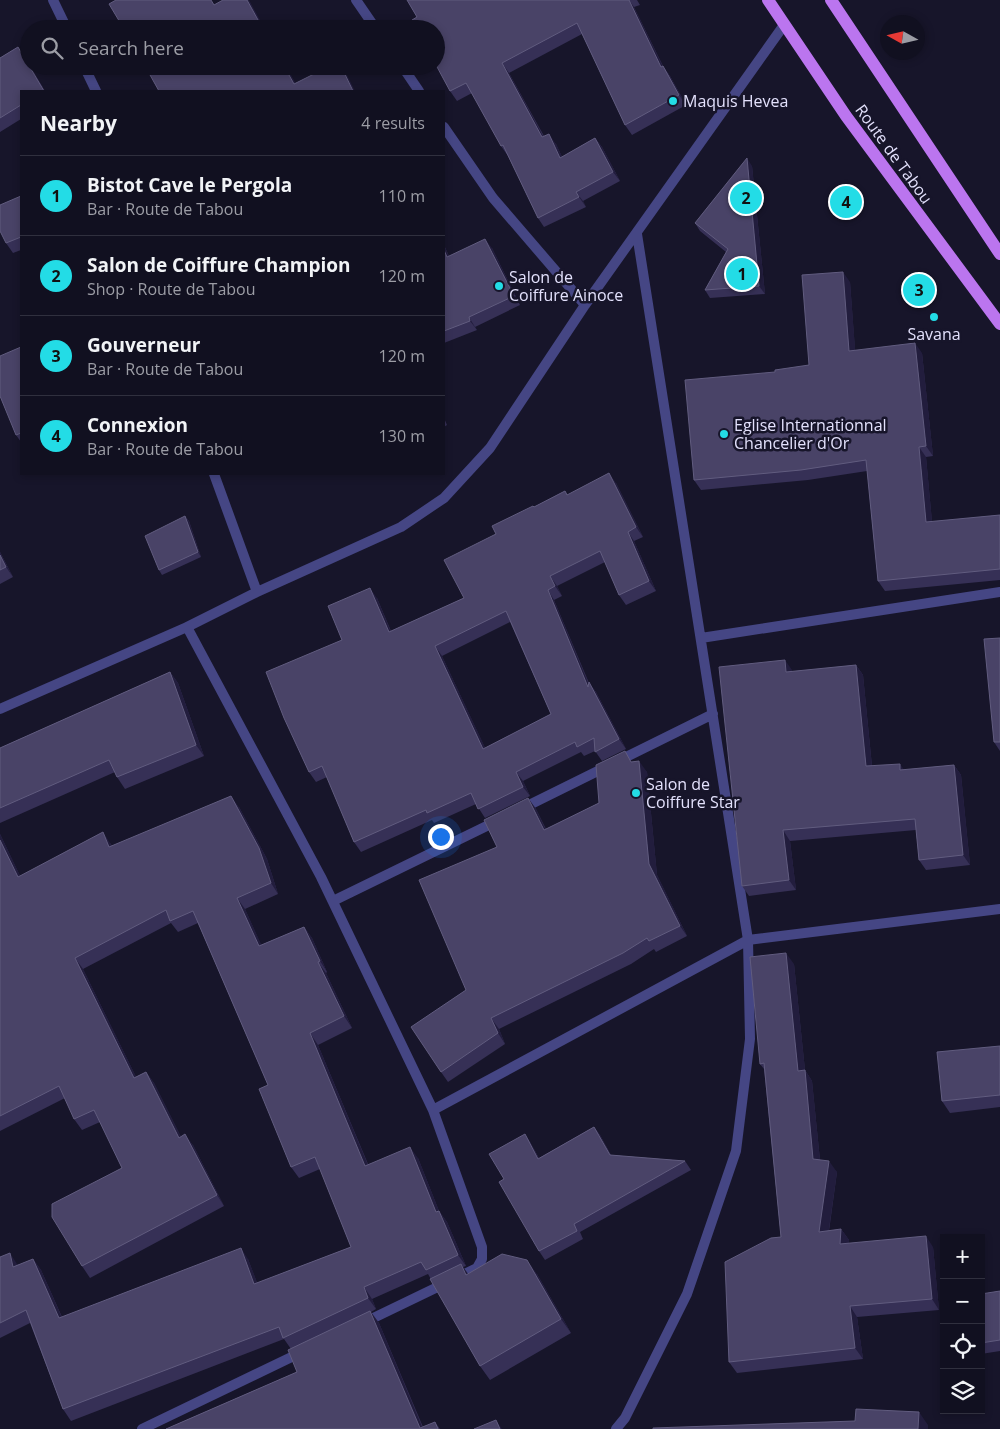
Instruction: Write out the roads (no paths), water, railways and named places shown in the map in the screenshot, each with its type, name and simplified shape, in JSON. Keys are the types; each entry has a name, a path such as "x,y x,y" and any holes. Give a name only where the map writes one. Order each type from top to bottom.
{"main road":[{"name":"Route de Tabou","path":"768,0 846,116 1000,324"},
{"name":"Route de Tabou","path":"831,0 1000,254"}],"street":[{"path":"53,0 63,20"},
{"path":"356,0 370,20"},
{"path":"0,709 188,627 257,592 401,527 444,498 490,448 585,305 784,25"},
{"path":"88,75 96,90"},
{"path":"408,75 418,90"},
{"path":"445,128 493,198 585,305"},
{"path":"616,1429 625,1418 687,1294 736,1151 750,1039 748,940 637,234"},
{"path":"214,475 257,592"},
{"path":"701,638 1000,592"},
{"path":"188,627 333,901 433,1110 482,1247 482,1259 477,1268 353,1327"},
{"path":"333,901 713,714"},
{"path":"433,1110 748,940 1000,908"},
{"path":"142,1429 309,1348"}],"place":[{"name":"Maquis Hevea","path":"673,101"},
{"name":"Salon de Coiffure Champion","path":"746,198"},
{"name":"Connexion","path":"846,202"},
{"name":"Bistot Cave le Pergola","path":"742,274"},
{"name":"Salon de Coiffure Ainoce","path":"499,286"},
{"name":"Gouverneur","path":"919,290"},
{"name":"Savana","path":"934,317"},
{"name":"Eglise Internationnal Chancelier d'Or","path":"724,434"},
{"name":"Salon de Coiffure Star","path":"636,793"}]}
